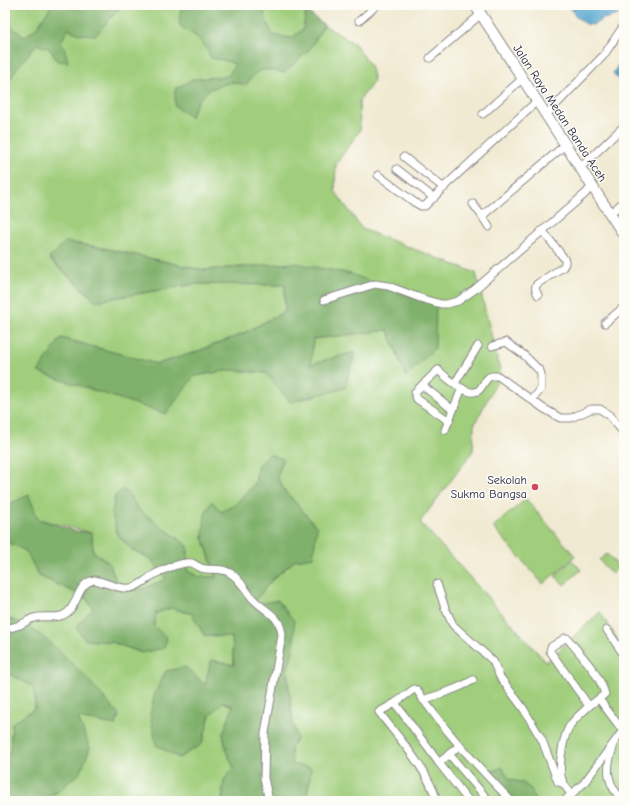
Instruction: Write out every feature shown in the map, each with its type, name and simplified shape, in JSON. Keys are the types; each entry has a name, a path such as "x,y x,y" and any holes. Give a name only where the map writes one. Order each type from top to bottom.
{"highway":[{"name":"Jalan Raya Medan Banda Aceh","path":"475,5 624,235"}],"street":[{"path":"359,21 377,5"},
{"path":"430,58 481,14"},
{"path":"546,115 604,55 624,25"},
{"path":"483,114 523,78"},
{"path":"378,175 421,206 425,206 537,101"},
{"path":"580,168 624,126"},
{"path":"482,216 566,145"},
{"path":"404,157 444,188"},
{"path":"397,169 434,198"},
{"path":"324,300 369,285 381,284 423,300 441,304 458,301 474,290 585,194 592,186"},
{"path":"610,214 624,201"},
{"path":"473,204 489,227"},
{"path":"538,295 535,290 537,284 564,267 565,264 563,257 542,230"},
{"path":"605,323 624,308"},
{"path":"492,346 506,342 524,355 540,371 540,389 532,400"},
{"path":"455,383 478,346"},
{"path":"449,421 418,399 415,395 415,392 438,370 466,391 474,392 480,389 489,377 498,376 560,418 571,418 591,409 600,409 609,415 624,433"},
{"path":"422,385 453,410"},
{"path":"445,430 462,388"},
{"path":"5,628 21,625 34,618 52,618 64,615 71,608 81,588 90,580 123,588 131,588 155,573 187,562 203,569 222,570 230,573 237,578 258,604 277,620 281,627 282,634 265,733 264,778 269,801"},
{"path":"437,584 452,625 493,661 500,677 523,708 539,735 558,782 564,784"},
{"path":"607,630 624,654"},
{"path":"572,795 564,784 561,776 562,752 567,731 571,724 589,706 605,694 598,677 568,638 562,639 551,647 550,651 589,706"},
{"path":"423,700 452,691 473,680"},
{"path":"437,801 433,788 423,772 379,712 415,689 428,708 459,746 511,801"},
{"path":"564,801 584,783 623,730 598,699"},
{"path":"395,703 468,800"},
{"path":"613,743 607,770 617,795 623,801"},
{"path":"439,763 459,746"},
{"path":"449,754 489,801"}],"green space":[{"path":"5,5 304,5 306,11 324,25 355,44 370,65 374,81 359,101 360,130 336,164 335,191 362,229 476,273 501,374 474,425 473,451 420,522 546,662 600,612 624,649 624,801 535,801 529,788 519,782 509,779 500,792 502,801 297,801 307,797 311,769 292,765 291,748 297,739 293,723 287,672 294,646 251,605 272,580 295,560 313,556 297,504 285,491 277,477 283,459 269,454 258,465 255,483 235,505 221,512 212,502 203,537 216,577 199,577 187,571 188,546 139,510 130,496 115,496 112,513 117,534 132,550 151,559 166,579 142,589 120,592 109,563 93,551 92,533 38,519 8,504 5,491","holes":["65,242 99,247 203,270 295,263 435,348 406,377 388,330 312,339 311,364 266,373 231,370 194,376 61,338 157,364 193,353 242,334 285,312 285,285 195,284 96,301 49,259"]},
{"path":"52,5 122,5 96,35 79,34 68,29 61,42 68,62 57,61 50,49 37,44 17,68 5,88 5,69 7,66 8,55 5,42 5,21 24,37 36,28"},
{"path":"182,5 262,5 266,20 273,35 292,38 303,29 306,11 324,25 310,49 284,73 271,70 262,70 254,75 246,85 232,82 210,89 199,99 190,117 175,106 175,89 193,79 228,76 235,64 211,58 199,39 180,25 179,20"},
{"path":"65,242 99,247 203,270 295,263 351,274 406,295 436,303 435,348 406,377 388,330 313,339 311,364 355,352 345,388 290,402 266,373 231,370 194,376 166,414 38,372 61,338 157,364 193,353 242,334 285,311 285,285 195,284 96,301 49,258"},
{"path":"269,454 283,459 277,477 285,491 317,527 313,557 295,560 272,580 251,605 278,600 294,621 294,646 287,672 293,723 297,739 291,748 292,764 311,768 307,797 297,801 222,801 224,780 234,768 227,753 223,734 233,706 223,702 210,715 202,744 179,758 156,745 150,714 155,693 166,671 186,667 205,685 211,660 234,665 232,637 204,635 192,614 172,608 156,613 154,626 167,638 164,648 142,653 112,642 85,640 76,627 93,608 85,597 39,576 26,551 5,541 5,491 9,504 29,495 38,519 74,531 92,533 93,551 109,563 121,592 142,589 166,579 151,559 132,550 117,534 112,513 115,496 123,489 130,496 139,510 188,546 187,571 199,577 216,577 203,537 205,514 212,501 221,512 235,505 255,483 258,465"},
{"path":"526,499 575,556 543,584 493,527"},
{"path":"5,541 26,551 39,576 85,597 93,608 85,640 112,642 142,653 154,625 156,613 172,608 192,614 204,635 232,637 234,665 211,660 202,744 210,715 223,702 233,706 223,734 227,753 234,768 224,780 222,801 37,801 58,792 78,717 116,725 12,619 5,619"},
{"path":"607,554 619,567 612,574 599,560"},
{"path":"572,560 581,570 564,585 555,576"},
{"path":"5,619 19,622 50,643 82,673 119,715 116,725 78,718 90,748 80,773 57,792 37,801 5,801 5,758 10,753 12,723 35,708 34,687 9,674 5,674"},
{"path":"5,674 9,674 34,687 35,708 12,723 10,753 5,758"},
{"path":"502,767 509,779 523,783 532,790 535,801 502,801 500,792 491,772"}],"water":[{"path":"568,5 624,5 618,15 603,19 593,25 586,24 575,16 572,9"},
{"path":"624,56 624,85 613,73"}],"place":[{"name":"Sekolah Sukma Bangsa","path":"535,487"}]}
